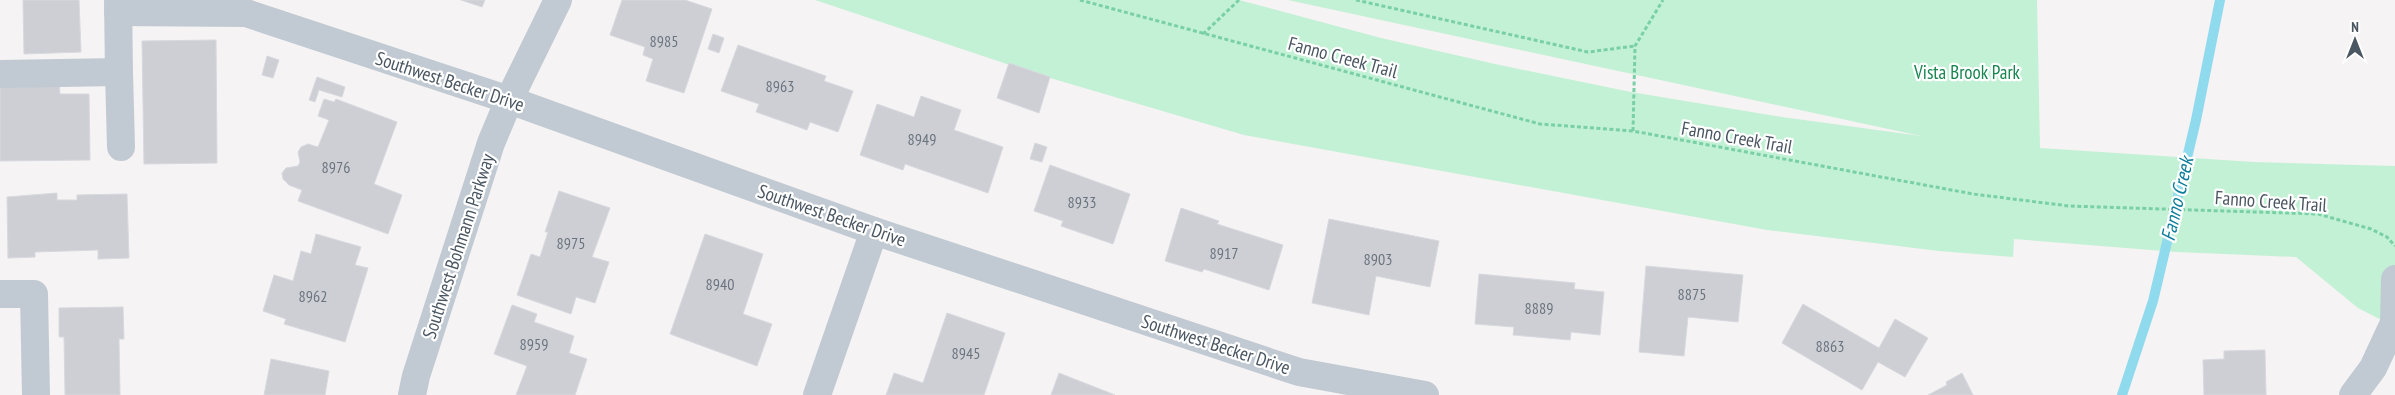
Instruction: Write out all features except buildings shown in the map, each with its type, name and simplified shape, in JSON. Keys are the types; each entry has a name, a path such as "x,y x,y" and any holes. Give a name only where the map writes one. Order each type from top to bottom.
{"street":[{"name":"Southwest Bohmann Parkway","path":"412,395 416,376 491,143 509,100 558,0"},
{"name":"Southwest Becker Drive","path":"118,6 246,13 509,100 874,231 1299,372 1425,395"},
{"path":"118,6 121,147"},
{"path":"0,74 120,72"},
{"path":"817,395 874,231"},
{"path":"2353,395 2373,368 2395,323 2395,279"},
{"path":"0,294 34,294 36,395"}],"path":[{"name":"Fanno Creek Trail","path":"1080,0 1540,124 1633,131 1972,194 2069,206 2318,214 2371,229 2395,246"},
{"path":"1203,34 1239,0"},
{"path":"1356,0 1588,52 1635,46"},
{"path":"1633,131 1635,46 1663,0"}],"green space":[{"name":"Vista Brook Park","path":"815,0 1239,0 1381,38 1631,92 1782,117 1921,136 1288,0 2037,0 2040,148 2254,162 2395,166 2395,327 2358,308 2296,257 2176,252 2014,239 2013,257 1939,251 1767,230 1244,135 1040,75"}],"waterway":[{"name":"Fanno Creek","path":"2122,395 2153,301 2196,120 2220,0"}]}
